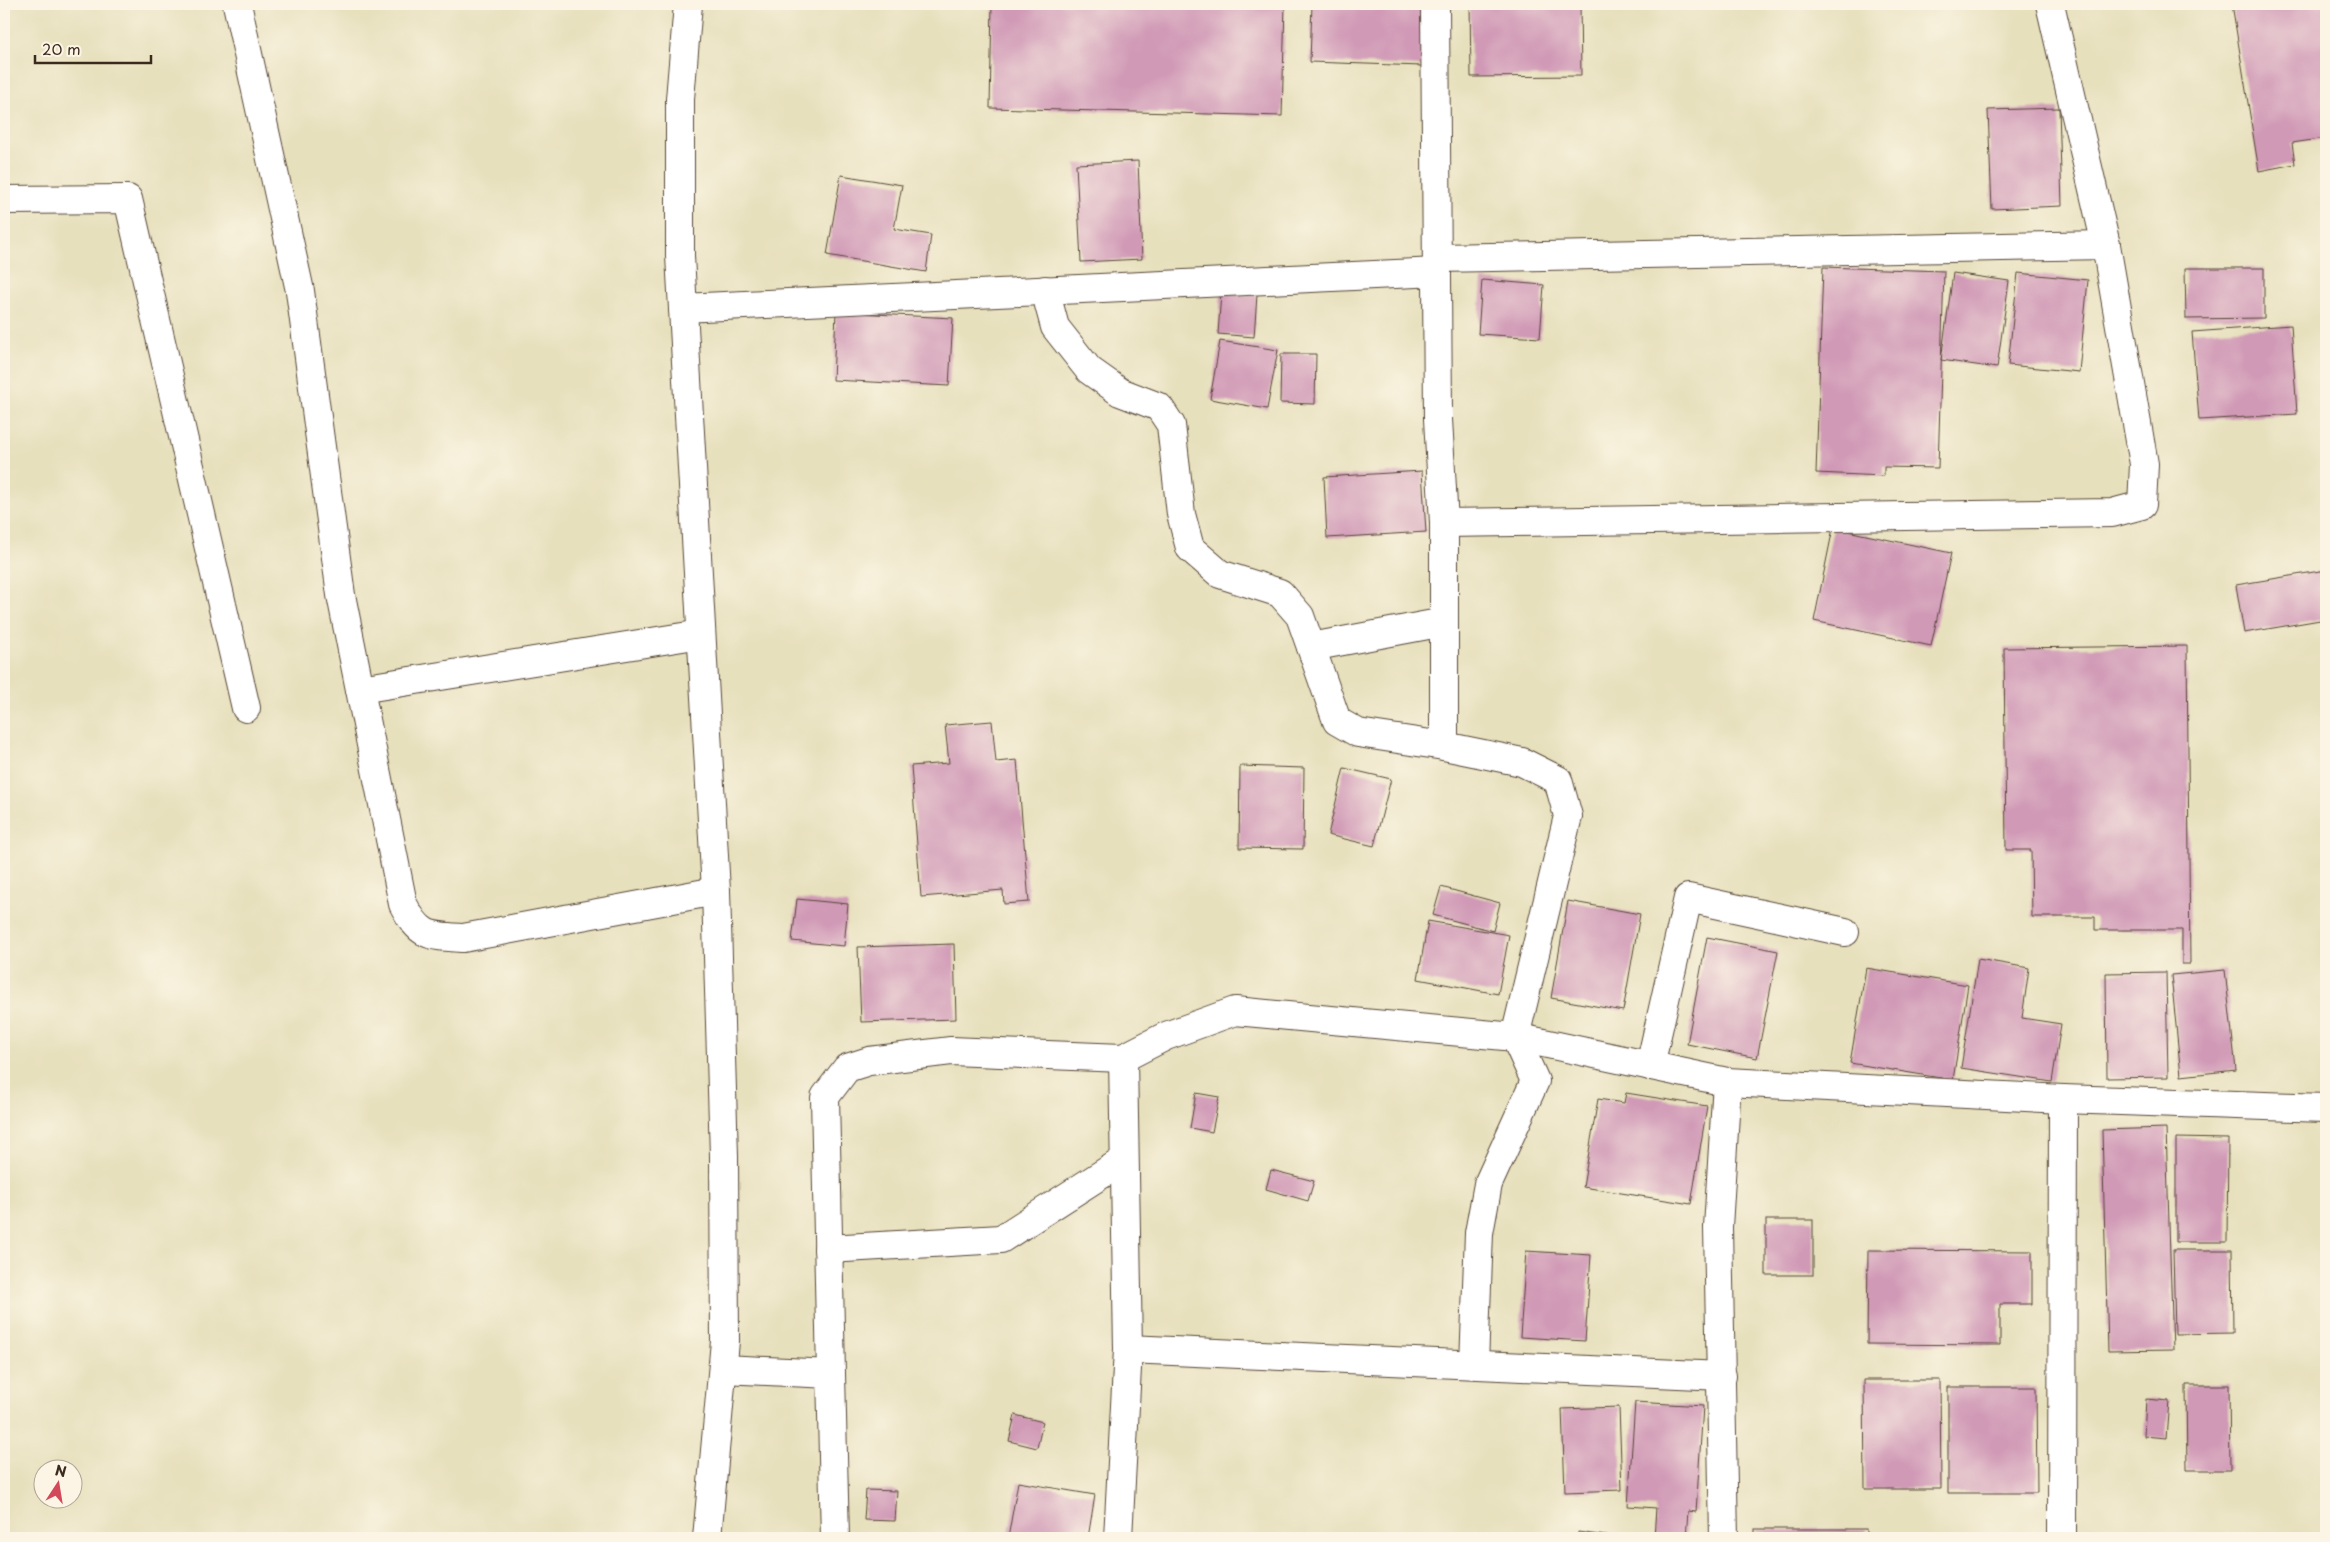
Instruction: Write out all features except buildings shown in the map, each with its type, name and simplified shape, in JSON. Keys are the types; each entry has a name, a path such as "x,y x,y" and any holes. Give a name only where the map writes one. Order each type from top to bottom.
{"street":[{"path":"237,4 300,291 340,595 403,904 412,921 429,936 463,938 716,891"},
{"path":"688,4 680,99 680,256 716,891 724,1156 726,1341 707,1538"},
{"path":"1435,4 1438,419 1444,523 1444,746"},
{"path":"1444,523 2112,513 2142,505 2144,464 2106,245 2050,4"},
{"path":"4,200 128,200 246,708"},
{"path":"683,308 1045,290 1437,265 2106,245"},
{"path":"1045,290 1055,328 1089,370 1120,392 1159,407 1171,425 1181,514 1190,548 1220,574 1280,593 1300,616 1337,721 1358,733 1444,746 1522,762 1558,780 1568,816 1515,1037 1534,1081 1488,1184 1479,1233 1474,1364"},
{"path":"1311,647 1444,622"},
{"path":"360,689 701,634"},
{"path":"1650,1066 1688,898 1845,932"},
{"path":"835,1538 825,1097 847,1068 869,1061 951,1051 1123,1058 1166,1036 1235,1011 1515,1037 1727,1082 2063,1099 2326,1108"},
{"path":"1118,1538 1128,1349 1123,1058"},
{"path":"1724,1538 1718,1227 1727,1082"},
{"path":"2062,1538 2063,1099"},
{"path":"828,1249 1001,1239 1124,1160"},
{"path":"1128,1349 1722,1376"},
{"path":"723,1368 831,1374"}]}
